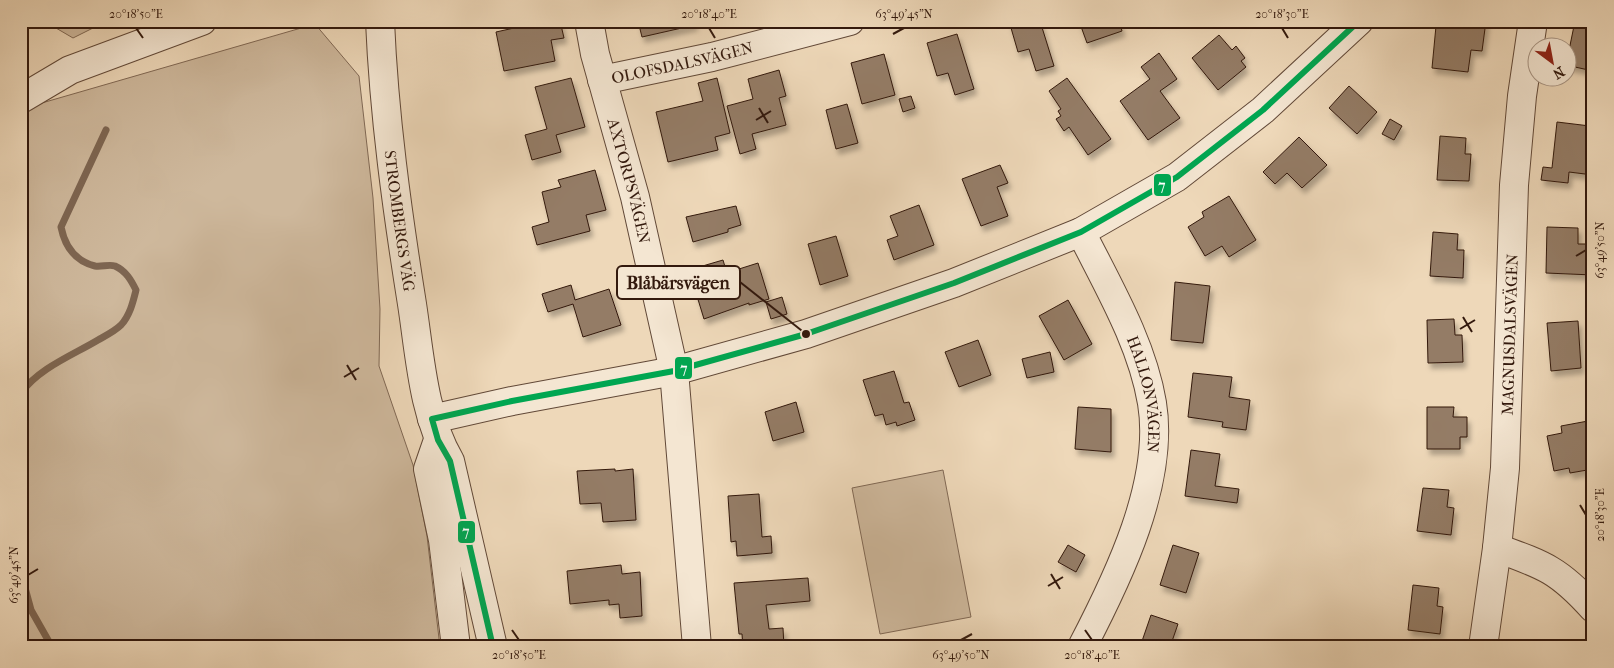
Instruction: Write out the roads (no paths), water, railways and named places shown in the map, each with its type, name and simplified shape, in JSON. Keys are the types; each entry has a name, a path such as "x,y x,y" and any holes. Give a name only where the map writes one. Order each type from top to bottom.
{"street":[{"path":"21,99 70,70 202,21"},
{"name":"STROMBERGS VÄG","path":"380,21 382,78 394,188 421,368 435,429"},
{"name":"AXTORPSVÄGEN","path":"589,21 602,80 635,197 674,371 697,647"},
{"name":"OLOFSDALSVÄGEN","path":"602,80 712,56 850,21"},
{"path":"435,429 512,401 674,371 843,322 954,283 1081,232 1177,177 1263,110 1359,21"},
{"name":"MAGNUSDALSVÄGEN","path":"1483,647 1498,548 1507,428 1514,185 1522,96 1532,21"},
{"name":"HALLONVÄGEN","path":"1081,232 1121,311 1140,362 1152,403 1153,434 1149,475 1131,542 1110,592 1082,647"},
{"path":"435,429 428,469 442,540 456,647"},
{"path":"435,429 450,461 492,647"},
{"path":"1498,548 1548,567 1573,586 1593,608"}],"waterway":[{"path":"21,393 28,384 47,369 119,327 127,317 132,304 136,290 125,273 115,266 95,266 82,261 68,247 61,227 106,130"},
{"path":"21,573 31,610 52,647"}],"place":[{"name":"Blåbärsvägen","path":"806,334"}]}
